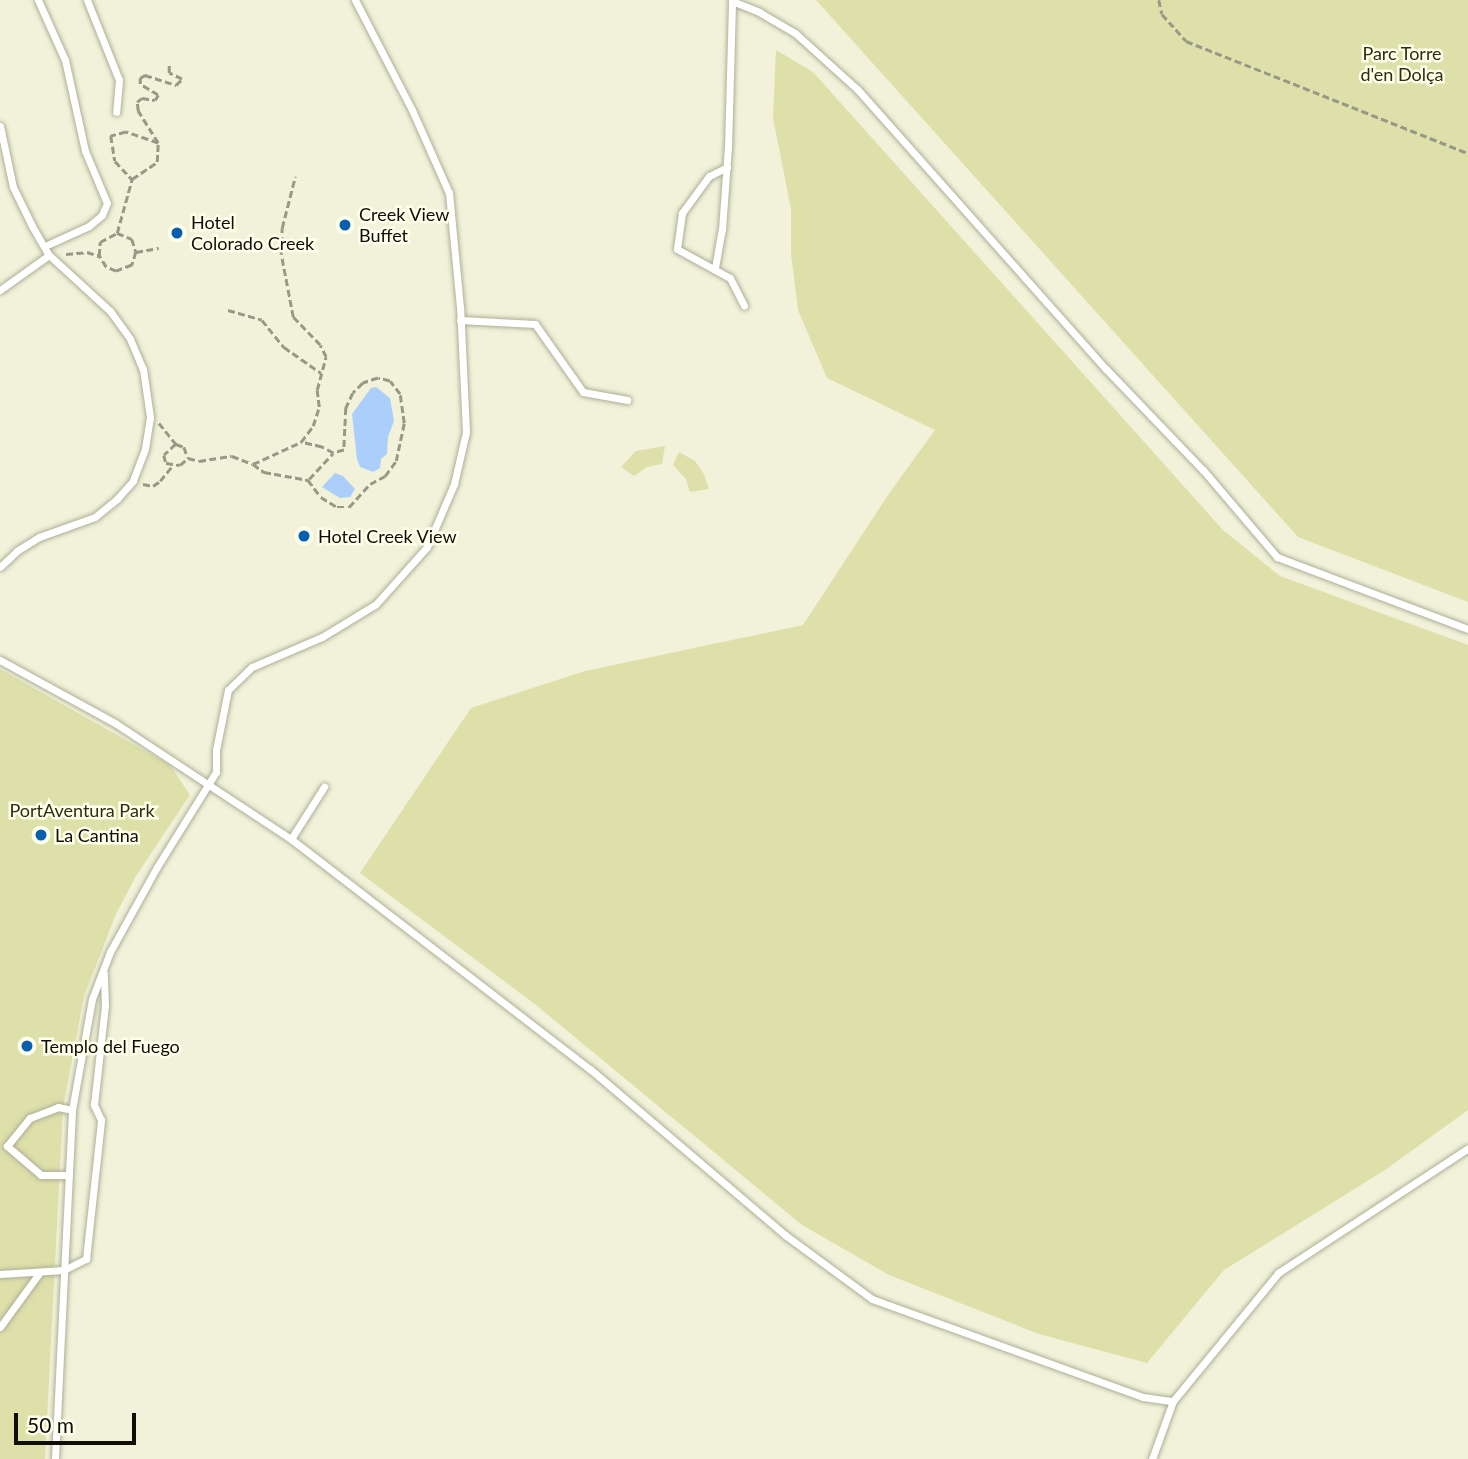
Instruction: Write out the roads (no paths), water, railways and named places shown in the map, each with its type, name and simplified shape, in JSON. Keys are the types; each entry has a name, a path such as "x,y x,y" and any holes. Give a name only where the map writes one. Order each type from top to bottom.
{"lane":[{"path":"38,0 65,60 85,151 107,203 102,215 89,226 45,246"},
{"path":"87,0 120,80 116,113"},
{"path":"55,1459 72,1110 92,999 104,968 145,888 216,772 216,750 229,690 252,667 323,637 376,604 427,547 454,484 466,432 449,192 412,110 355,0"},
{"path":"715,268 727,167 732,1 759,12 794,33 858,90 1106,369 1203,470 1277,557 1468,629"},
{"path":"0,126 13,187 49,255 110,311 130,339 143,369 150,420 145,449 133,481 95,517 39,537 17,551 0,567"},
{"path":"727,167 709,176 682,213 677,249 730,278 744,306"},
{"path":"0,290 49,255"},
{"path":"460,320 535,324 583,392 627,400"},
{"path":"0,660 115,723 291,839 590,1069 785,1235 872,1299 1143,1397 1173,1401"},
{"path":"291,839 324,787"},
{"path":"0,1274 64,1270 86,1259 101,1121 94,1105 105,1006 104,968"},
{"path":"69,1175 41,1175 7,1146 30,1118 58,1107 72,1110"},
{"path":"1152,1459 1173,1401 1278,1273 1468,1148"},
{"path":"0,1327 40,1272"}],"water":[{"path":"376,387 390,398 394,421 388,437 387,454 381,459 380,468 373,472 360,467 357,459 352,414 371,388"},
{"path":"335,473 343,476 355,489 350,497 340,498 322,487"}],"place":[{"name":"Creek View Buffet","path":"345,225"},
{"name":"Hotel Colorado Creek","path":"177,233"},
{"name":"Hotel Creek View","path":"304,536"},
{"name":"La Cantina","path":"41,835"},
{"name":"Templo del Fuego","path":"27,1046"}],"park label":[{"name":"Parc Torre d'en Dolça","path":"1402,64"},
{"name":"PortAventura Park","path":"82,810"}]}
